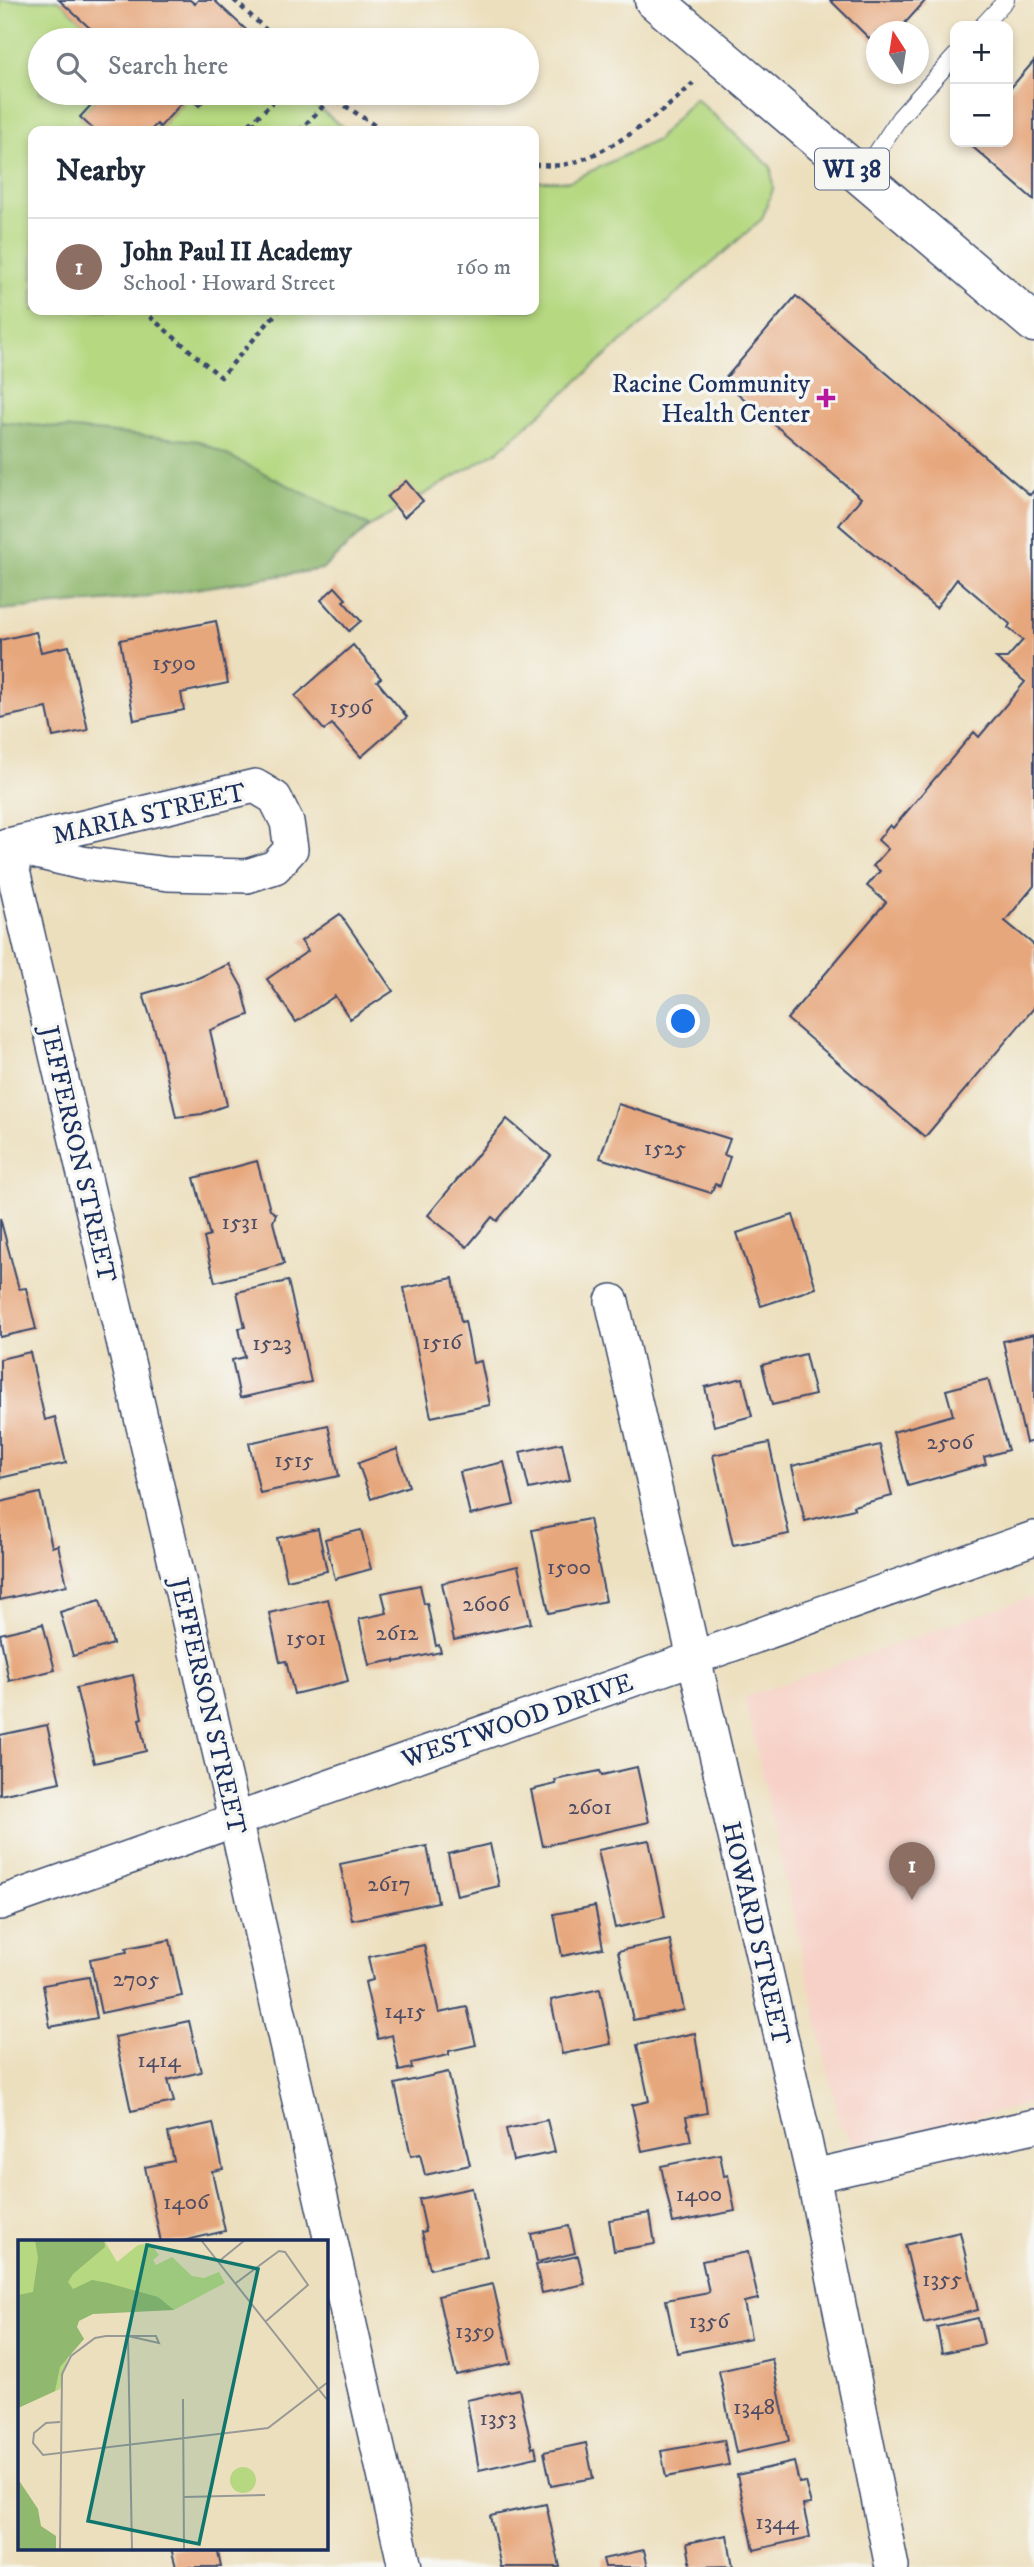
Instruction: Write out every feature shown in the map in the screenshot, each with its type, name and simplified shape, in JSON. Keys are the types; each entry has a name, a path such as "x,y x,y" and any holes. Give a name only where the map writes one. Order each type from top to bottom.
{"main road":[{"name":"WI 38","path":"654,0 1034,323"}],"street":[{"name":"MARIA STREET","path":"254,786 275,798 287,822 291,849 275,867 247,876 168,874 82,863 3,846 254,786"},
{"name":"JEFFERSON STREET","path":"3,846 235,1819 405,2567"},
{"name":"HOWARD STREET","path":"612,1301 813,2176 892,2567"},
{"name":"WESTWOOD DRIVE","path":"0,1903 1034,1538"},
{"path":"813,2176 1034,2126"}],"lane":[{"path":"987,21 1006,0"},
{"path":"861,176 900,117 950,62"}],"path":[{"path":"234,0 264,28"},
{"path":"539,165 563,165 608,148 679,98 718,54"},
{"path":"249,126 271,105"},
{"path":"303,126 322,105"},
{"path":"347,105 376,126"},
{"path":"253,122 258,126"},
{"path":"148,315 221,377 275,315"}],"shaded area":[{"path":"1034,1596 1034,2103 855,2145 840,2124 745,1697"}],"green space":[{"path":"0,0 59,0 90,28 28,28 28,105 91,105 80,117 90,126 28,126 28,315 539,315 539,181 570,181 657,140 695,98 771,167 773,189 762,219 498,451 370,526 0,590"},
{"path":"180,105 314,105 342,126 162,126"},
{"path":"0,422 199,441 370,526 322,569 137,598 0,610"}],"building":[{"path":"59,0 190,0 195,4 198,0 214,0 244,28 90,28"},
{"path":"830,0 926,0 907,21 866,21 866,35"},
{"path":"1034,61 1034,200 973,147 1013,147 1013,85"},
{"path":"91,105 180,105 161,126 90,126 80,117"},
{"path":"796,296 1030,495 1034,490 1034,886 1005,921 1034,945 1034,1008 925,1137 787,1019 886,902 867,886 880,871 873,866 888,849 878,840 890,825 893,828 974,732 979,737 1025,682 996,658 1007,658 1023,640 1008,628 1010,624 957,579 936,608 839,525 861,498 723,381"},
{"path":"406,481 423,501 404,517 387,497"},
{"path":"335,587 346,599 343,601 361,621 349,631 321,600"},
{"path":"216,621 228,683 181,693 184,710 134,720 120,640"},
{"path":"36,632 41,652 69,646 88,730 53,737 47,708 0,718 0,640"},
{"path":"353,645 381,678 377,681 407,717 361,757 332,724 324,730 295,696"},
{"path":"340,914 393,991 350,1019 335,996 296,1022 267,979 308,951 301,941"},
{"path":"229,964 242,987 249,1015 210,1030 227,1105 202,1114 176,1117 161,1050 143,994 198,978"},
{"path":"618,1104 730,1139 724,1155 730,1157 720,1186 715,1184 711,1193 600,1158"},
{"path":"507,1119 551,1156 497,1221 492,1217 467,1247 428,1215"},
{"path":"257,1161 270,1210 276,1214 273,1222 284,1264 215,1282 204,1238 210,1236 194,1178"},
{"path":"793,1215 816,1288 761,1306 737,1233"},
{"path":"0,1218 19,1289 26,1288 36,1329 0,1337"},
{"path":"453,1278 461,1322 465,1321 473,1363 481,1361 490,1405 431,1417 404,1288"},
{"path":"288,1281 311,1382 240,1398 232,1360 245,1357 239,1328 245,1327 237,1292"},
{"path":"1034,1334 1034,1441 1026,1443 1003,1341"},
{"path":"30,1352 45,1420 55,1417 66,1463 0,1478 0,1359"},
{"path":"805,1354 815,1395 772,1405 762,1365"},
{"path":"743,1378 752,1416 714,1426 705,1387"},
{"path":"988,1379 1008,1450 984,1457 986,1464 908,1486 893,1432 953,1415 946,1390"},
{"path":"328,1425 339,1476 260,1493 249,1443"},
{"path":"562,1443 570,1480 529,1489 520,1452"},
{"path":"769,1443 789,1534 733,1545 713,1455"},
{"path":"880,1445 892,1496 805,1521 792,1466"},
{"path":"397,1449 409,1486 371,1499 358,1463"},
{"path":"504,1462 514,1505 470,1515 460,1472"},
{"path":"40,1493 52,1547 58,1545 67,1585 0,1600 0,1502"},
{"path":"589,1519 606,1601 549,1613 532,1530"},
{"path":"318,1529 327,1571 287,1580 277,1538"},
{"path":"361,1530 371,1569 335,1579 325,1539"},
{"path":"518,1566 531,1623 454,1640 442,1583"},
{"path":"420,1585 424,1604 427,1603 436,1646 439,1645 441,1652 369,1665 359,1619 387,1613 382,1593"},
{"path":"328,1599 348,1681 294,1694 286,1661 280,1662 269,1613"},
{"path":"100,1600 113,1644 73,1656 60,1612"},
{"path":"43,1624 55,1670 9,1681 0,1634"},
{"path":"133,1675 146,1751 94,1763 76,1688"},
{"path":"47,1725 60,1782 0,1795 0,1735"},
{"path":"637,1767 649,1822 543,1846 531,1790 556,1784 555,1780 600,1771 602,1775"},
{"path":"649,1840 665,1917 615,1928 598,1850"},
{"path":"490,1844 499,1886 457,1896 448,1854"},
{"path":"427,1846 438,1902 352,1920 340,1864"},
{"path":"595,1906 603,1948 562,1956 554,1914"},
{"path":"170,1940 182,1996 101,2013 90,1959 127,1952 126,1948"},
{"path":"670,1940 684,2010 633,2020 618,1951"},
{"path":"424,1945 439,2013 467,2007 476,2045 449,2051 449,2055 411,2063 412,2068 399,2071 392,2035 378,2039 365,1982 373,1980 368,1957"},
{"path":"89,1977 97,2018 50,2027 43,1985"},
{"path":"600,1989 611,2044 562,2054 551,2000"},
{"path":"189,2021 201,2072 168,2080 174,2102 131,2111 115,2037"},
{"path":"695,2033 707,2113 686,2117 691,2141 642,2151 632,2105 649,2101 637,2045"},
{"path":"448,2072 470,2165 425,2175 420,2154 411,2156 395,2084"},
{"path":"547,2120 555,2152 513,2161 506,2129"},
{"path":"213,2123 223,2169 212,2171 225,2231 187,2240 161,2240 145,2167 174,2161 168,2133"},
{"path":"720,2154 724,2176 728,2175 735,2211 673,2223 661,2166"},
{"path":"472,2188 487,2256 430,2269 422,2232 426,2231 419,2199"},
{"path":"650,2213 655,2244 614,2251 609,2220"},
{"path":"569,2226 575,2253 537,2262 531,2234"},
{"path":"960,2232 978,2310 924,2323 905,2245"},
{"path":"748,2252 758,2299 744,2302 751,2338 677,2353 666,2300 709,2292 702,2261"},
{"path":"578,2256 585,2284 542,2293 536,2265"},
{"path":"493,2284 511,2363 456,2375 438,2296"},
{"path":"978,2318 984,2344 942,2353 937,2327"},
{"path":"772,2359 789,2441 736,2453 719,2371"},
{"path":"519,2389 532,2448 535,2447 537,2457 479,2470 467,2400"},
{"path":"724,2440 729,2465 666,2477 661,2451"},
{"path":"586,2443 593,2478 551,2486 544,2452"},
{"path":"794,2462 799,2483 805,2482 811,2504 803,2505 810,2537 754,2550 737,2475"},
{"path":"546,2504 560,2567 501,2567 490,2516"},
{"path":"727,2535 733,2566 691,2567 687,2543"},
{"path":"172,2550 217,2550 221,2567 176,2567"},
{"path":"644,2550 648,2567 605,2567 603,2559"}],"place":[{"name":"Racine Community Health Center","path":"826,398"},
{"name":"John Paul II Academy","path":"912,1900"}]}
